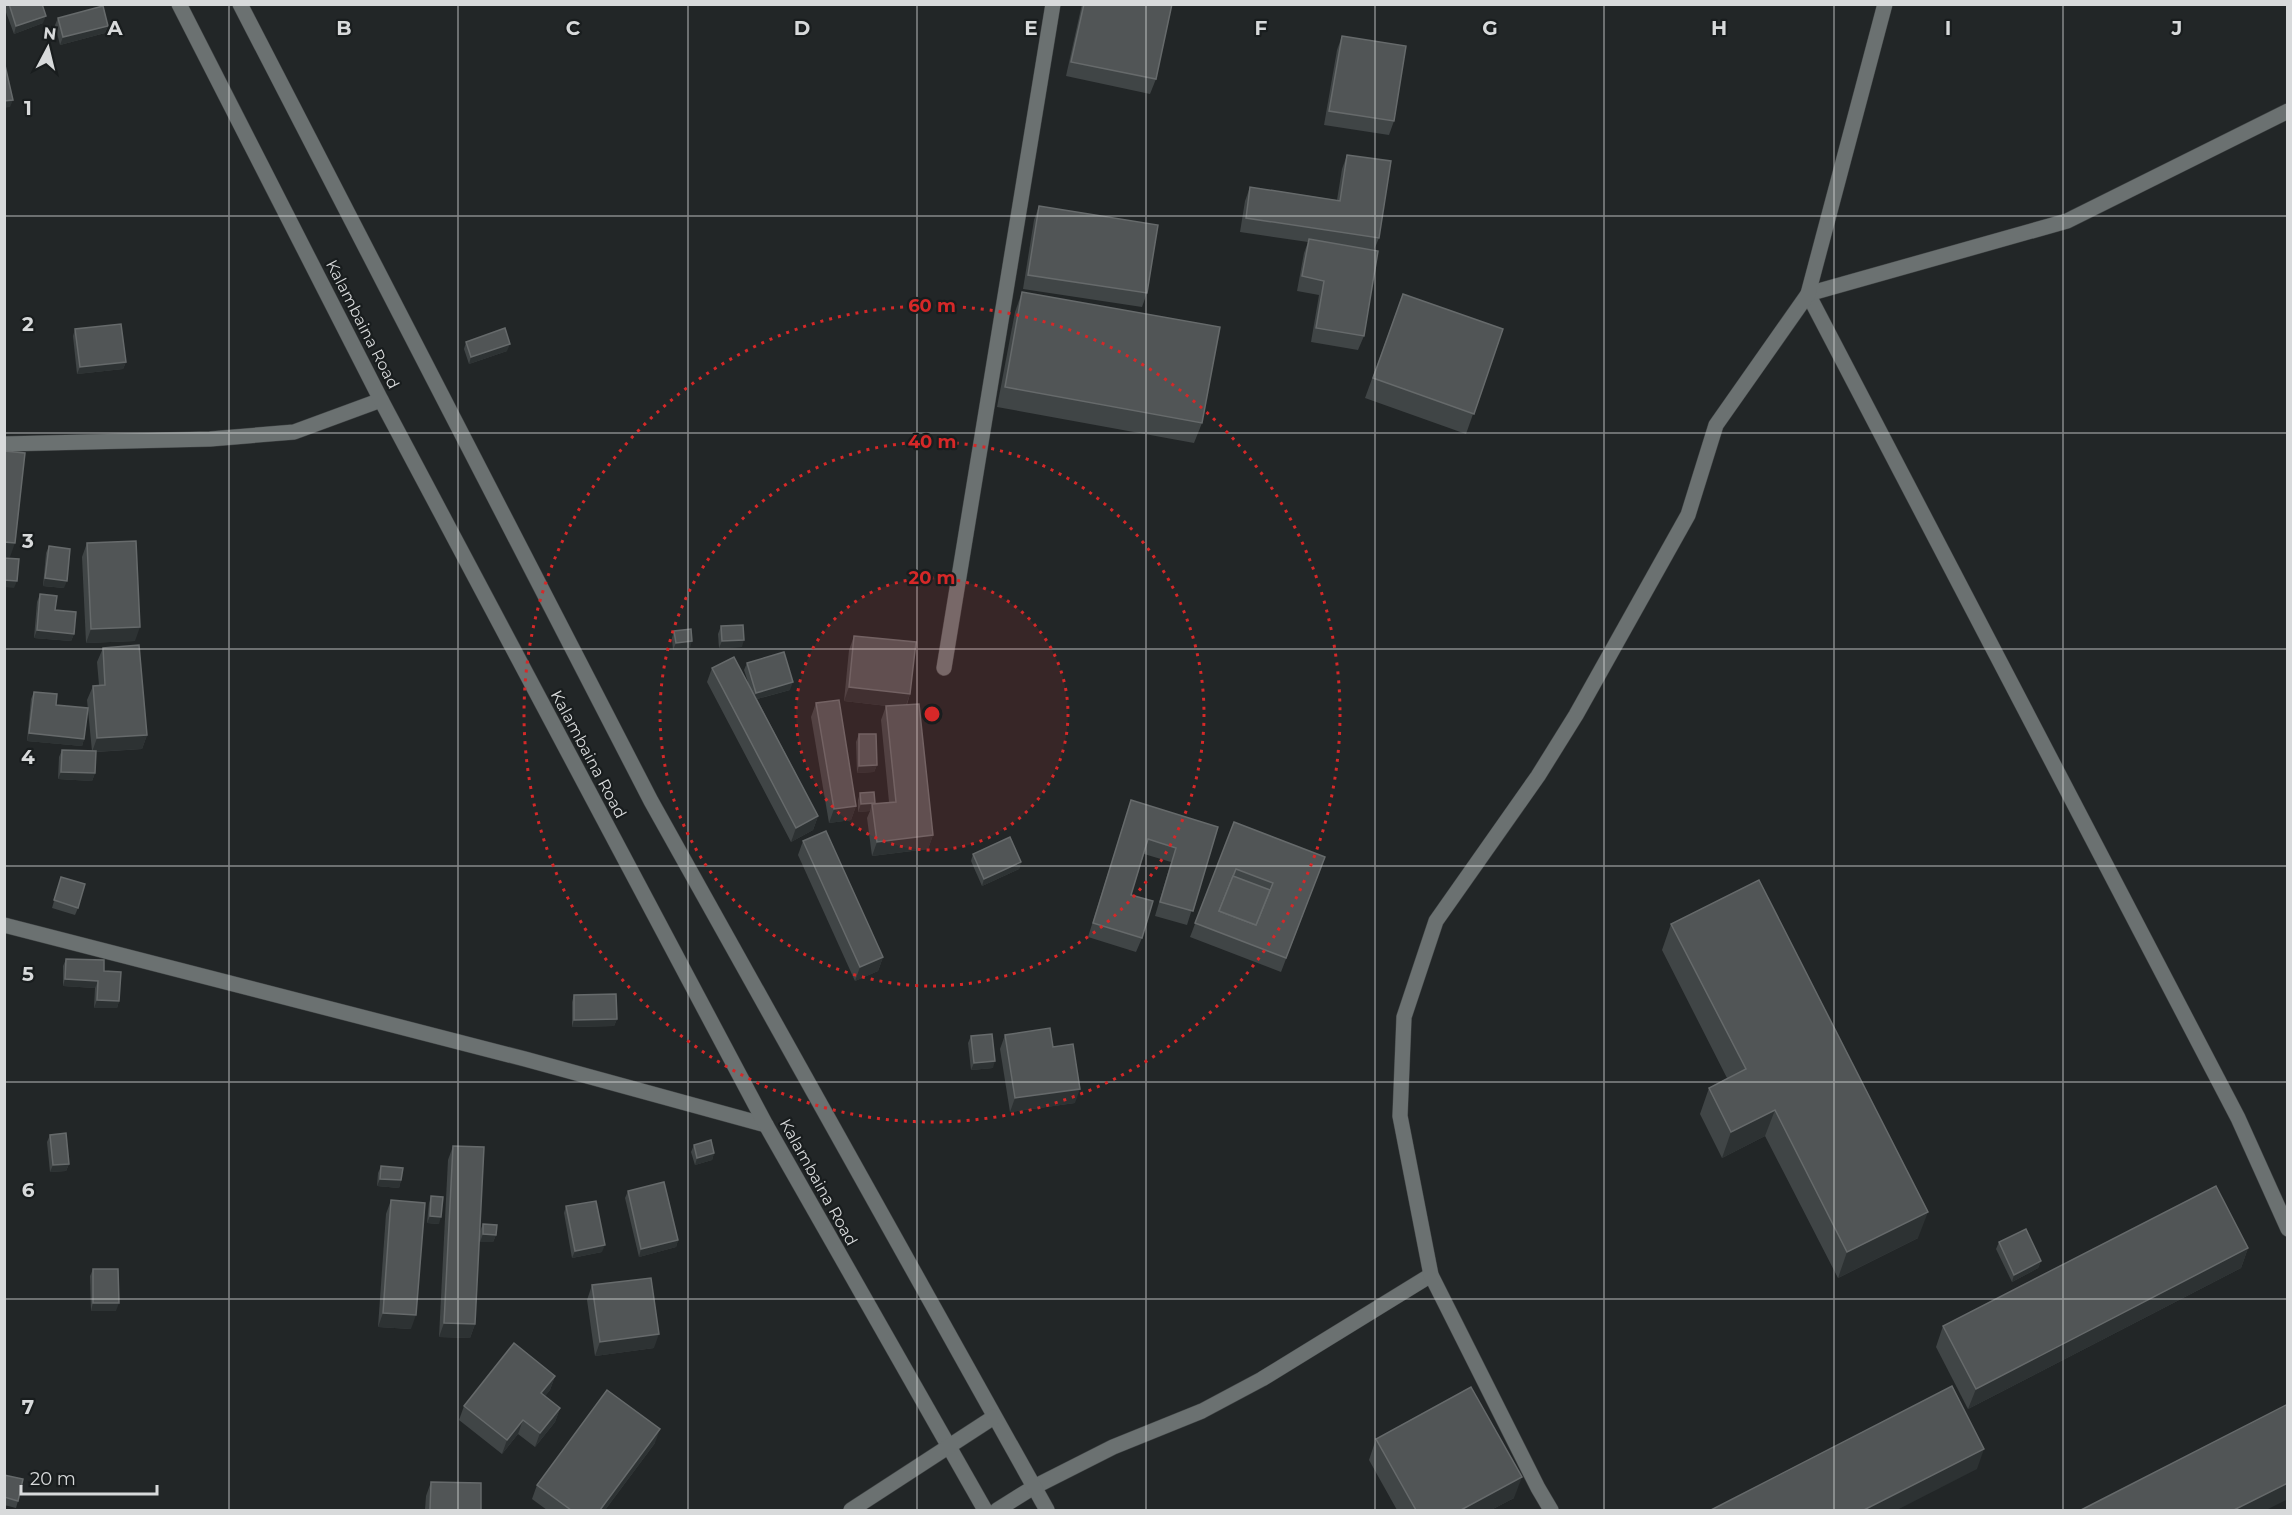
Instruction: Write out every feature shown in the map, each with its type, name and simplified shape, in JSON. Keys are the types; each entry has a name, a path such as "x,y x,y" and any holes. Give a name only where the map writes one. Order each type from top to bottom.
{"street":[{"name":"Kalambaina Road","path":"179,4 381,400 766,1125 985,1510"},
{"path":"240,4 651,801 1047,1510"},
{"path":"944,668 1053,4"},
{"path":"1551,1510 1431,1275 1400,1116 1404,1017 1436,921 1538,776 1576,715 1688,514 1716,425 1808,294 1885,4"},
{"path":"1808,294 2067,220 2288,111"},
{"path":"1808,294 2238,1118 2288,1229"},
{"path":"4,444 210,439 294,432 381,400"},
{"path":"4,925 525,1059 766,1125"},
{"path":"997,1510 1034,1487 1113,1448 1202,1411 1272,1372 1431,1275"},
{"path":"851,1510 994,1417"}],"building":[{"path":"9,4 42,4 46,16 16,26"},
{"path":"1084,4 1172,4 1156,79 1071,62"},
{"path":"103,6 108,26 63,37 58,18"},
{"path":"1342,36 1406,46 1394,121 1329,111"},
{"path":"4,61 13,100 4,101"},
{"path":"1347,155 1391,161 1379,238 1246,218 1250,187 1340,201"},
{"path":"1039,206 1158,225 1147,293 1028,275"},
{"path":"1309,239 1378,251 1364,336 1316,328 1324,281 1302,276"},
{"path":"1022,292 1220,327 1202,423 1005,387"},
{"path":"1403,294 1503,329 1474,414 1373,378"},
{"path":"121,324 126,362 80,367 75,329"},
{"path":"505,328 510,344 471,357 466,342"},
{"path":"4,451 25,453 15,543 4,542"},
{"path":"136,541 140,627 91,629 87,543"},
{"path":"49,546 70,549 67,581 45,578"},
{"path":"4,558 19,559 17,581 4,580"},
{"path":"40,594 57,596 55,610 76,612 74,634 37,630"},
{"path":"743,625 744,640 722,641 721,626"},
{"path":"691,629 692,641 676,643 674,631"},
{"path":"854,636 916,642 910,694 849,687"},
{"path":"139,645 147,735 97,738 93,686 105,685 103,648"},
{"path":"784,652 793,682 756,693 747,663"},
{"path":"734,657 818,816 796,828 712,668"},
{"path":"34,692 57,694 56,705 88,708 84,739 29,733"},
{"path":"839,700 856,806 834,809 816,703"},
{"path":"919,704 933,835 877,842 872,804 896,802 886,706"},
{"path":"859,734 876,734 877,765 859,766"},
{"path":"62,750 96,751 95,773 61,772"},
{"path":"874,792 875,803 861,804 860,793"},
{"path":"1131,800 1218,827 1193,911 1160,902 1176,848 1148,839 1131,895 1153,901 1142,938 1093,923"},
{"path":"1234,822 1325,857 1286,958 1195,923","holes":["1236,869 1273,883 1256,925 1219,911"]},
{"path":"826,831 883,957 860,967 803,841"},
{"path":"1010,837 1021,862 984,879 973,854"},
{"path":"1233,876 1270,890 1256,925 1219,911"},
{"path":"61,877 85,884 78,908 54,900"},
{"path":"1759,880 1928,1212 1847,1252 1775,1110 1731,1132 1709,1088 1746,1069 1671,924"},
{"path":"66,959 104,960 104,971 121,972 119,1001 97,1000 98,981 65,979"},
{"path":"616,994 617,1019 574,1020 574,995"},
{"path":"1050,1028 1053,1047 1073,1044 1080,1089 1015,1098 1005,1035"},
{"path":"992,1034 995,1061 974,1063 971,1036"},
{"path":"66,1133 69,1164 53,1165 50,1135"},
{"path":"711,1140 714,1153 697,1158 694,1145"},
{"path":"453,1146 484,1147 475,1324 444,1323"},
{"path":"381,1166 403,1168 401,1180 380,1179"},
{"path":"664,1182 678,1240 641,1249 628,1191"},
{"path":"2216,1186 2248,1248 1976,1389 1943,1326"},
{"path":"431,1196 443,1197 441,1217 430,1216"},
{"path":"391,1200 425,1203 416,1315 383,1313"},
{"path":"596,1201 605,1245 575,1251 566,1206"},
{"path":"483,1224 497,1225 496,1235 483,1234"},
{"path":"2026,1229 2041,1261 2014,1275 1999,1242"},
{"path":"93,1269 118,1269 119,1303 93,1303"},
{"path":"651,1278 659,1334 600,1342 592,1285"},
{"path":"514,1343 555,1376 541,1393 560,1408 540,1433 523,1420 507,1440 464,1406"},
{"path":"1952,1386 1984,1449 1864,1510 1711,1510"},
{"path":"1471,1387 1522,1477 1461,1510 1416,1510 1376,1439"},
{"path":"607,1390 660,1429 600,1510 571,1510 537,1485"},
{"path":"2288,1404 2288,1483 2234,1510 2081,1510"},
{"path":"4,1475 23,1479 18,1501 4,1497"},
{"path":"431,1482 481,1483 481,1510 430,1510"}]}
